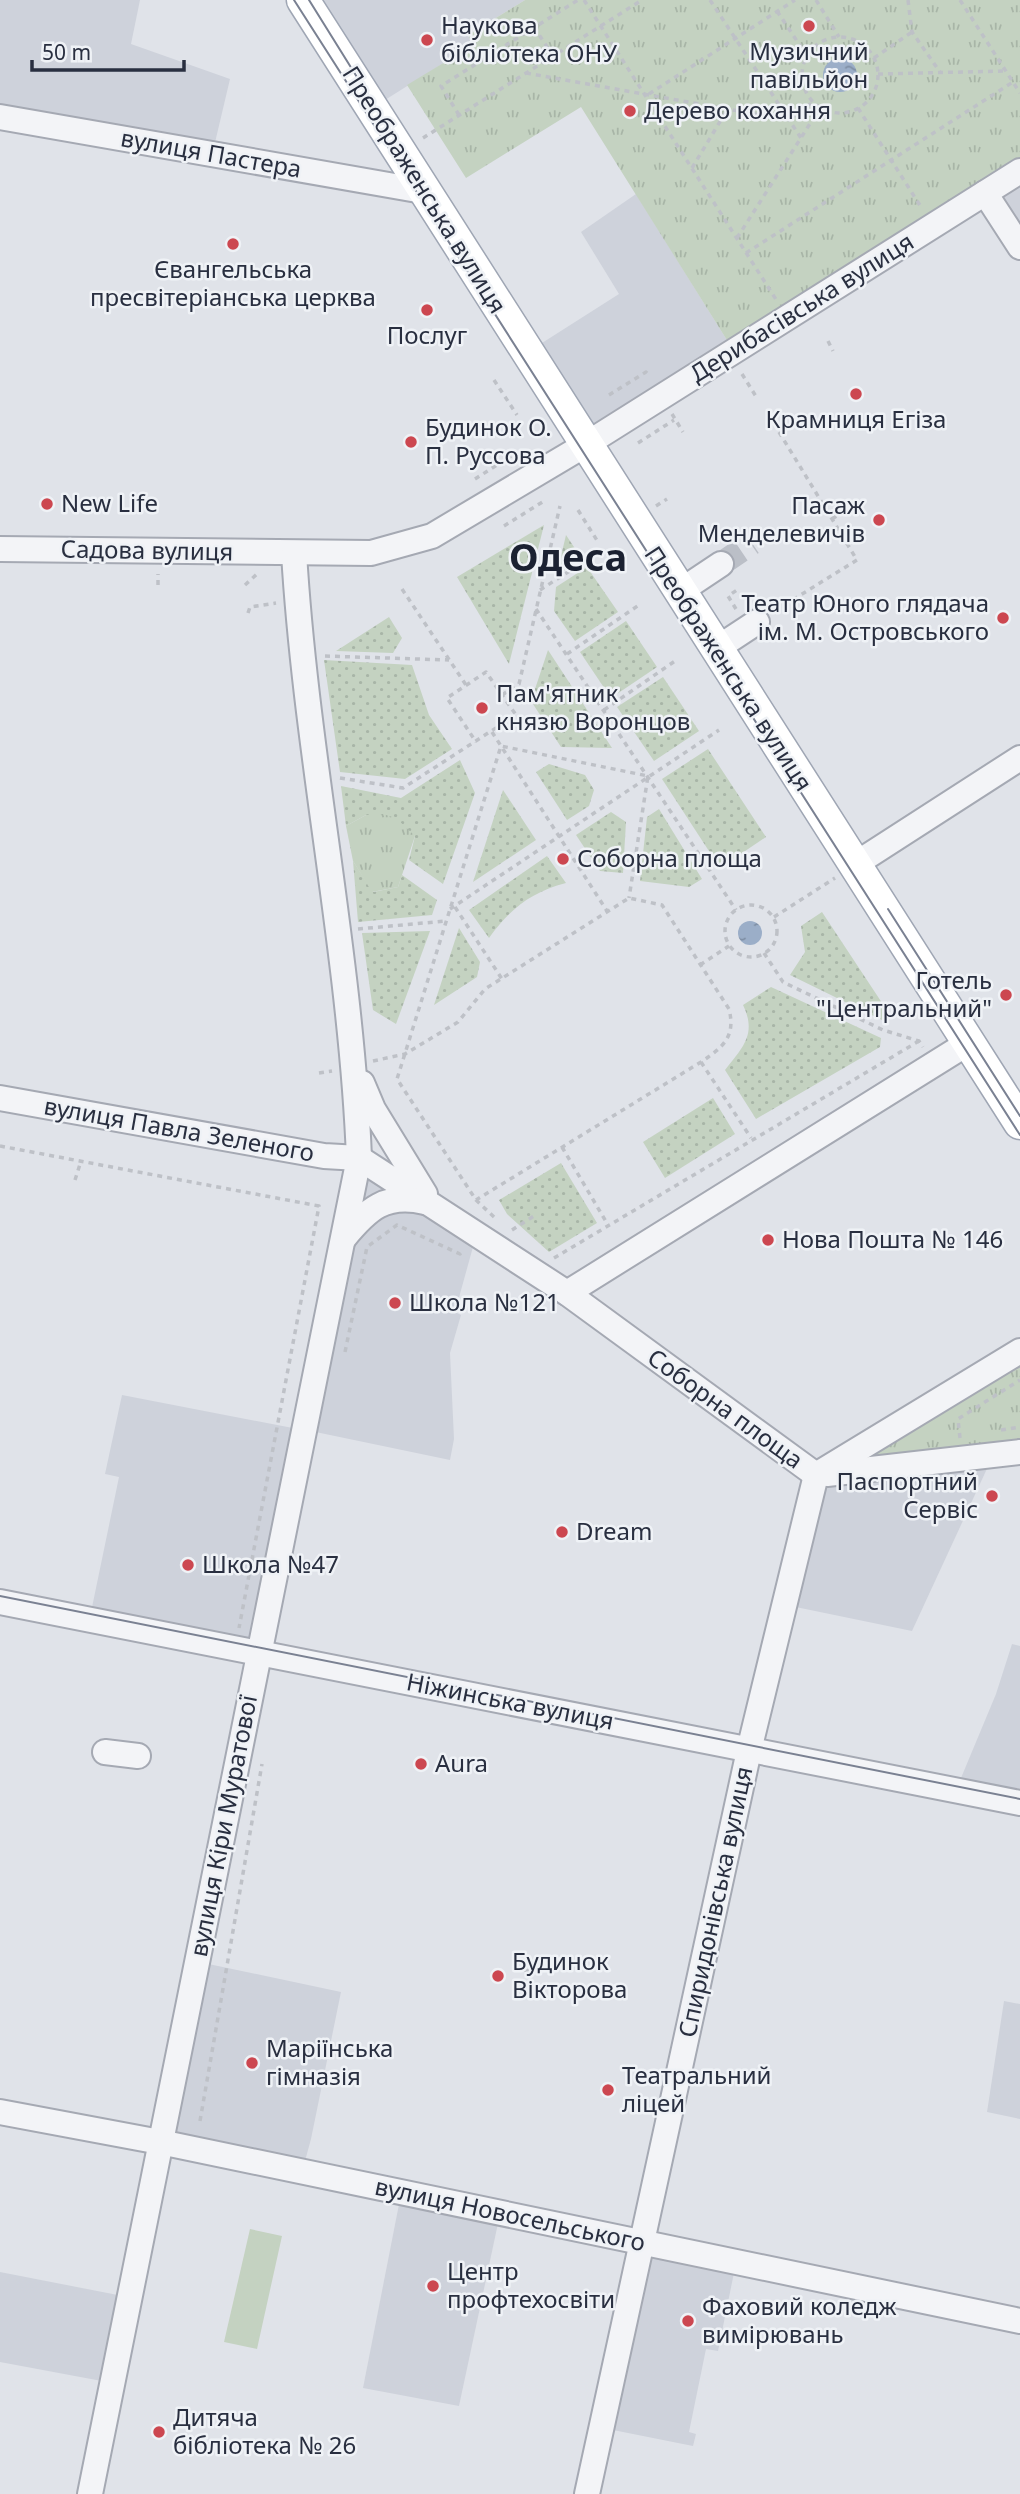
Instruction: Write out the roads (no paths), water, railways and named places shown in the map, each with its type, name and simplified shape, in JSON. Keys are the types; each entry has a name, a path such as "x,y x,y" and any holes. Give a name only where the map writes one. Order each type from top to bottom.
{"main road":[{"name":"Преображенська вулиця","path":"303,0 1020,1124"}],"street":[{"name":"вулиця Пастера","path":"0,117 423,191"},
{"name":"Дерибасівська вулиця","path":"585,445 1020,171"},
{"path":"985,193 1020,247"},
{"path":"294,553 371,553 432,536 585,445"},
{"name":"Садова вулиця","path":"0,549 294,553"},
{"name":"Соборна площа","path":"294,553 302,656 316,775 356,1066 359,1158 567,1293 816,1475"},
{"path":"679,592 721,564"},
{"path":"716,649 758,622"},
{"path":"855,865 1020,758"},
{"path":"567,1293 968,1043"},
{"name":"Соборна площа","path":"356,1066 373,1109 431,1203"},
{"name":"вулиця Павла Зеленого","path":"0,1098 310,1154 359,1158"},
{"name":"вулиця Кіри Муратової","path":"90,2494 359,1158"},
{"path":"343,1239 360,1218 382,1203 404,1198 431,1203"},
{"path":"816,1475 1020,1351"},
{"path":"816,1475 1020,1452"},
{"name":"Спиридонівська вулиця","path":"587,2494 749,1750 816,1475"},
{"name":"Ніжинська вулиця","path":"0,1602 1020,1803"},
{"path":"105,1752 138,1756"},
{"name":"вулиця Новосельського","path":"0,2112 160,2142 1020,2321"}],"water":[{"path":"840,58 852,63 857,75 852,87 840,92 828,87 823,75 828,63"},
{"path":"750,921 758,925 762,933 758,941 750,945 742,941 738,933 742,925"}],"tunnel":[{"path":"721,564 752,543"}],"tram line":[{"path":"294,0 1020,1135"},
{"path":"309,0 398,143"},
{"path":"888,909 1020,1116"},
{"path":"0,1596 1020,1799"}],"place":[{"name":"Музичний павільйон","path":"809,26"},
{"name":"Наукова бібліотека ОНУ","path":"427,40"},
{"name":"Дерево кохання","path":"630,111"},
{"name":"Євангельська пресвітеріанська церква","path":"233,244"},
{"name":"Послуг","path":"427,310"},
{"name":"Крамниця Егіза","path":"856,394"},
{"name":"Будинок О. П. Руссова","path":"411,442"},
{"name":"New Life","path":"47,504"},
{"name":"Пасаж Менделевичів","path":"879,520"},
{"name":"Театр Юного глядача ім. М. Островського","path":"1003,618"},
{"name":"Пам'ятник князю Воронцов","path":"482,708"},
{"name":"Соборна площа","path":"563,859"},
{"name":"Готель \"Центральний\"","path":"1006,995"},
{"name":"Нова Пошта № 146","path":"768,1240"},
{"name":"Школа №121","path":"395,1303"},
{"name":"Паспортний Сервіс","path":"992,1496"},
{"name":"Dream","path":"562,1532"},
{"name":"Школа №47","path":"188,1565"},
{"name":"Aura","path":"421,1764"},
{"name":"Будинок Вікторова","path":"498,1976"},
{"name":"Маріїнська гімназія","path":"252,2063"},
{"name":"Театральний ліцей","path":"608,2090"},
{"name":"Центр профтехосвіти","path":"433,2286"},
{"name":"Фаховий коледж вимірювань","path":"688,2321"},
{"name":"Дитяча бібліотека № 26","path":"159,2432"}],"district":[{"name":"Одеса","path":"568,558"}]}
